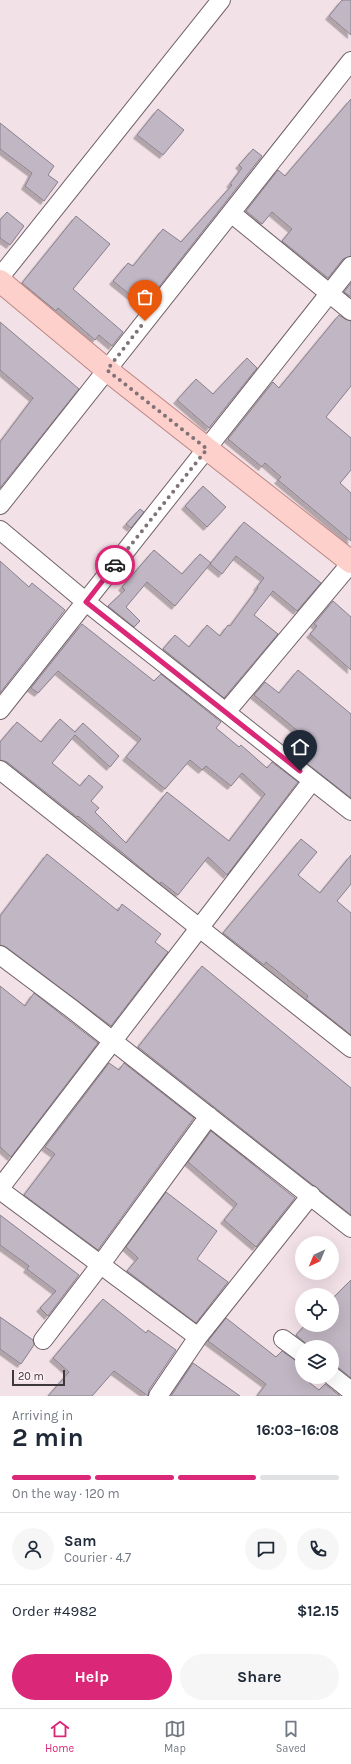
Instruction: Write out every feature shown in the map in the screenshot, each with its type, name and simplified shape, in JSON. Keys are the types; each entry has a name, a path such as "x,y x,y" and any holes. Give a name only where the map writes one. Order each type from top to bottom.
{"main road":[{"path":"0,281 107,370 351,563"}],"street":[{"path":"0,277 222,0"},
{"path":"0,505 231,213 348,71"},
{"path":"231,213 351,311"},
{"path":"0,710 351,266"},
{"path":"0,530 86,602 351,811"},
{"path":"226,712 351,563"},
{"path":"0,770 351,1048"},
{"path":"198,1337 0,1189 312,781"},
{"path":"0,955 113,1040 351,1228"},
{"path":"43,1340 101,1264 209,1116"},
{"path":"158,1396 198,1337 311,1195"},
{"path":"283,1339 295,1348"},
{"path":"339,1382 351,1391"}],"building":[{"path":"342,0 351,0 351,35 329,16"},
{"path":"351,99 351,256 343,259 328,278 282,241 292,229 272,212 262,224 246,211 278,170 285,176"},
{"path":"158,109 184,130 163,155 137,135"},
{"path":"0,123 54,166 48,175 58,182 44,201 25,186 32,173 0,149"},
{"path":"253,149 262,156 144,306 113,281 128,263 133,266 163,229 181,242 232,185 230,184 242,168 239,165"},
{"path":"7,212 24,226 10,245 0,238 0,220"},
{"path":"76,216 110,244 73,289 123,332 112,346 99,335 95,340 58,308 56,311 22,283"},
{"path":"351,283 351,297 344,292"},
{"path":"339,315 351,321 351,386 326,417 351,438 351,470 340,483 351,493 351,541 278,480 281,477 265,463 262,467 228,439 273,382 279,388"},
{"path":"0,322 79,389 0,488 0,442 33,398 0,370"},
{"path":"247,358 257,368 209,428 177,400 196,379 213,394"},
{"path":"203,486 226,507 207,527 185,506"},
{"path":"140,509 144,512 131,528 126,524"},
{"path":"244,522 321,583 297,611 273,591 254,615 278,634 224,698 163,649 175,635 189,647 207,625 220,636 228,625 230,626 258,588 257,587 264,578 236,556 222,574 210,564"},
{"path":"154,550 182,574 200,554 211,563 175,606 147,582 126,607 140,621 134,627 108,606 125,590 122,587"},
{"path":"0,561 29,587 32,583 65,610 0,693"},
{"path":"333,601 351,617 351,670 310,634 317,626 314,624"},
{"path":"82,624 154,681 161,674 221,722 216,728 239,747 241,745 267,768 272,762 298,782 227,875 208,857 178,895 161,882 160,884 78,816 77,817 7,762 0,760 0,742 17,722 41,742 60,719 75,732 83,723 119,756 110,767 75,735 52,763 80,786 89,775 103,787 91,801 99,808 95,812 126,843 167,792 229,841 265,794 242,773 231,786 206,766 202,770 190,760 165,789 126,757 141,739 58,671 38,693 31,688"},
{"path":"298,670 351,714 351,798 286,747 299,732 254,695 265,682 279,693"},
{"path":"301,839 317,852 298,875 320,893 351,855 351,884 337,901 351,913 351,1035 306,999 308,996 266,962 264,965 223,933"},
{"path":"47,854 118,911 122,904 161,934 155,942 168,952 111,1026 6,947 0,945 0,916"},
{"path":"202,966 351,1088 351,1215 138,1047"},
{"path":"0,986 25,1006 34,993 98,1043 11,1157 0,1147"},
{"path":"109,1063 119,1070 124,1063 194,1118 98,1250 24,1195 55,1154 45,1147"},
{"path":"211,1131 295,1198 256,1247 224,1220 237,1204 188,1162"},
{"path":"166,1192 217,1231 197,1259 228,1282 196,1323 127,1271 138,1258 126,1247"},
{"path":"0,1215 79,1275 48,1316 40,1308 56,1291 27,1269 29,1266 0,1245"},
{"path":"351,1280 351,1378 339,1368 339,1340 302,1340 296,1335 299,1332 339,1332 339,1292"},
{"path":"103,1299 146,1333 148,1330 176,1350 149,1390 148,1396 114,1371 92,1396 48,1396 69,1372 53,1358"},
{"path":"0,1317 33,1340 34,1345 21,1364 0,1349"},
{"path":"226,1318 276,1357 282,1351 295,1360 295,1384 311,1384 319,1390 325,1384 340,1396 257,1396 266,1384 208,1341"},
{"path":"193,1363 240,1396 171,1396"}],"way so far":[{"path":"115,565 207,449 107,370 145,321"}],"route":[{"path":"115,565 86,602 300,771"}]}
